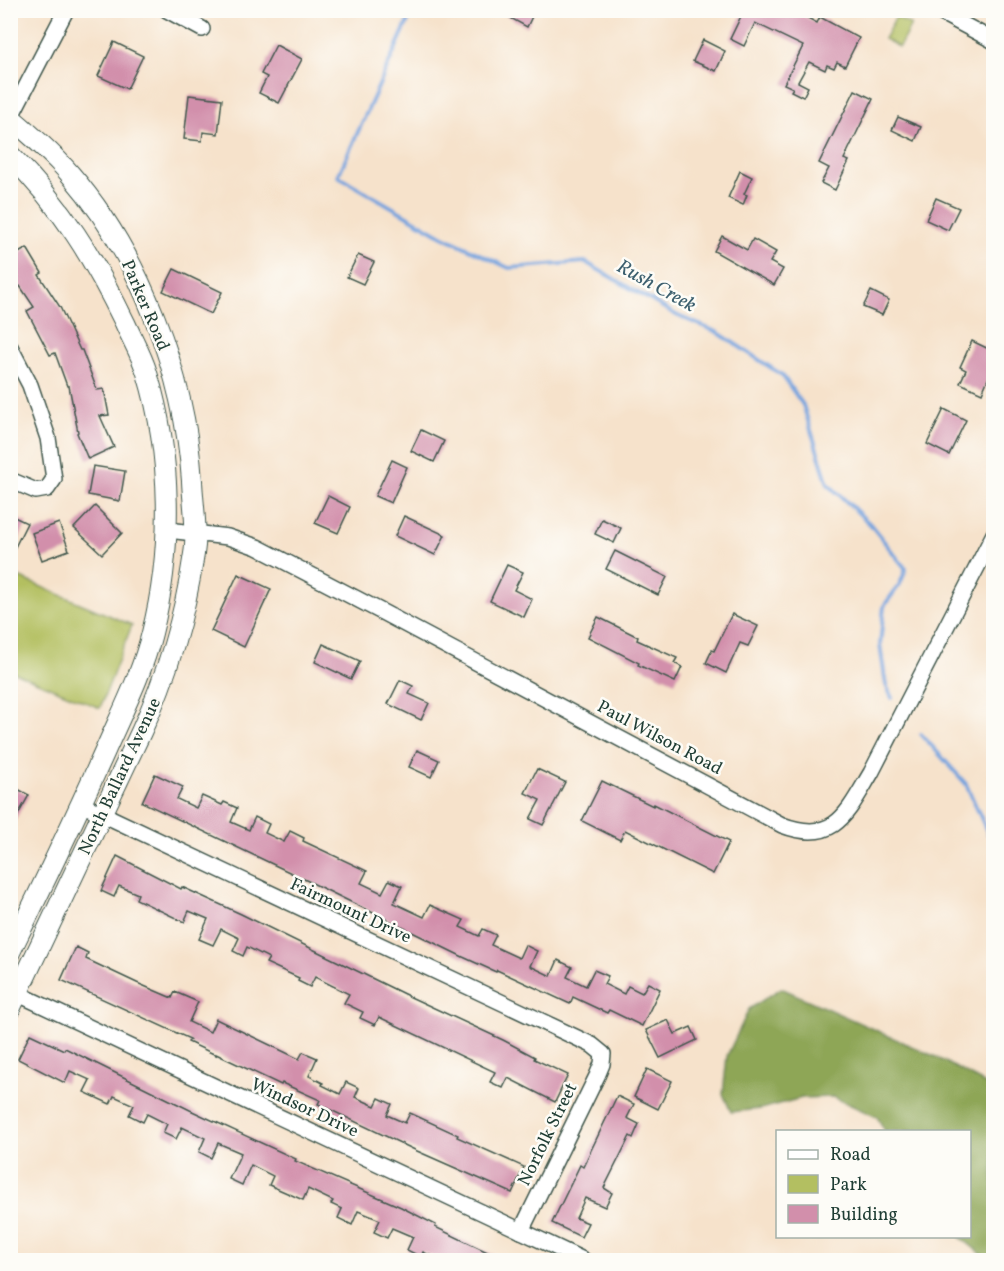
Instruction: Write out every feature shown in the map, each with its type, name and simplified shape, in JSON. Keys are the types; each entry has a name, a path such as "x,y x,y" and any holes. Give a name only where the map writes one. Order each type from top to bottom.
{"main road":[{"name":"Parker Road","path":"11,118 70,174 113,234 128,259 149,305 171,363 183,411 190,457 195,532"},
{"name":"Parker Road","path":"10,156 61,211 94,263 146,370 162,445 167,488 168,530"},
{"name":"North Ballard Avenue","path":"10,952 123,712 152,633 168,530"},
{"name":"North Ballard Avenue","path":"13,997 159,690 186,602 195,532"}],"street":[{"path":"11,118 66,10"},
{"path":"167,10 202,29"},
{"path":"936,10 993,41"},
{"path":"10,348 30,385 48,438 54,479 47,489 36,491 10,480"},
{"name":"Paul Wilson Road","path":"168,530 228,537 257,547 782,825 807,832 832,826 854,801 871,773 993,534"},
{"name":"Fairmount Drive","path":"81,804 592,1045 603,1054"},
{"name":"Windsor Drive","path":"13,997 582,1260"},
{"name":"Norfolk Street","path":"521,1231 597,1076 603,1054"}],"green space":[{"path":"896,17 911,25 899,47 884,39"},
{"path":"11,574 132,625 100,708 11,671"},
{"path":"781,988 936,1057 993,1088 993,1260 989,1260 961,1238 971,1238 971,1130 884,1130 877,1117 833,1097 802,1098 761,1109 731,1112 723,1094 727,1056 749,1009"}],"building":[{"path":"496,10 535,10 527,27"},
{"path":"744,10 793,10 817,23 820,17 859,38 845,66 837,62 834,68 827,65 825,70 809,62 798,82 808,87 803,97 791,91 793,88 784,84 803,46 755,23 744,46 730,39"},
{"path":"703,40 725,51 716,71 693,61"},
{"path":"114,42 143,56 127,89 98,76"},
{"path":"276,45 302,59 279,103 259,93 267,77 261,74"},
{"path":"855,90 873,99 844,159 849,161 835,190 821,183 829,168 819,163"},
{"path":"189,95 222,99 218,134 203,132 202,141 184,139"},
{"path":"898,117 921,127 915,141 892,130"},
{"path":"740,171 752,177 744,194 747,195 743,205 728,198"},
{"path":"936,198 959,208 948,230 926,220"},
{"path":"722,236 747,250 753,239 776,252 770,262 783,269 774,285 714,251"},
{"path":"27,248 42,273 39,275 60,307 82,350 97,390 104,389 109,415 100,416 114,447 88,459 77,433 69,386 67,386 55,353 50,355 27,311 34,307 20,286 17,288 10,278 15,275 10,267 10,258"},
{"path":"358,255 374,262 363,284 347,277"},
{"path":"174,269 222,292 211,314 163,291"},
{"path":"871,291 889,300 882,315 863,307"},
{"path":"972,341 993,351 993,367 982,393 960,383 966,370 960,367"},
{"path":"944,409 966,420 949,455 927,444"},
{"path":"421,430 444,441 434,462 411,451"},
{"path":"392,460 407,467 391,503 375,496"},
{"path":"93,466 125,471 120,501 88,495"},
{"path":"328,496 350,507 338,533 315,523"},
{"path":"95,506 122,533 102,554 74,528"},
{"path":"10,515 27,523 10,557"},
{"path":"404,516 445,535 435,555 395,536"},
{"path":"602,519 621,528 614,543 595,534"},
{"path":"59,523 69,550 42,560 32,533"},
{"path":"615,551 667,577 658,595 606,569"},
{"path":"507,565 523,572 514,590 532,599 524,617 490,601"},
{"path":"238,574 271,589 244,647 211,631"},
{"path":"732,614 758,626 748,646 740,643 726,673 706,663"},
{"path":"598,617 638,637 637,640 677,658 674,663 682,667 675,682 638,665 639,663 588,637"},
{"path":"323,644 360,661 351,679 315,662"},
{"path":"400,680 413,686 409,694 429,703 421,720 388,704"},
{"path":"417,750 439,760 431,777 409,767"},
{"path":"537,769 565,782 543,825 530,819 540,800 525,793"},
{"path":"155,774 183,787 177,799 196,808 202,796 222,805 224,802 237,808 231,822 249,830 255,817 269,824 265,833 284,842 290,831 304,838 303,841 367,871 361,883 382,893 389,880 402,886 394,903 424,917 430,905 464,920 460,927 479,936 483,929 496,935 491,945 519,958 525,945 537,951 530,966 551,976 558,960 572,967 567,977 586,986 594,970 608,976 604,984 624,994 628,986 642,993 648,983 660,989 642,1026 609,1010 607,1013 573,997 570,1004 463,957 142,802"},
{"path":"602,781 729,842 713,874 625,830 620,840 582,821"},
{"path":"10,785 29,795 10,829"},
{"path":"117,856 181,889 182,887 241,914 503,1040 535,1057 534,1059 568,1075 555,1102 508,1078 503,1088 490,1082 495,1072 379,1017 375,1025 360,1018 363,1012 344,1003 349,994 315,977 310,987 298,981 299,978 266,963 269,958 247,947 243,956 233,951 239,938 221,929 213,945 199,939 208,919 189,911 184,922 136,899 138,894 119,886 114,897 101,891"},
{"path":"76,947 88,953 86,959 137,983 172,998 175,992 198,1002 189,1022 210,1032 216,1019 299,1059 303,1052 317,1058 309,1076 323,1083 322,1085 340,1094 346,1082 359,1088 355,1097 375,1106 379,1098 392,1104 387,1115 405,1123 410,1113 524,1167 512,1193 417,1151 318,1104 320,1100 216,1055 188,1042 190,1039 61,980"},
{"path":"668,1020 675,1034 691,1027 697,1040 660,1058 646,1030"},
{"path":"30,1034 64,1050 65,1048 296,1159 295,1161 401,1207 436,1225 435,1227 504,1260 440,1260 423,1252 421,1257 407,1250 413,1237 392,1228 387,1238 374,1232 380,1220 358,1211 352,1225 338,1218 342,1209 331,1204 333,1201 308,1189 303,1200 269,1185 273,1176 251,1165 242,1185 229,1179 241,1153 218,1143 211,1158 199,1152 205,1138 182,1127 176,1139 163,1133 167,1124 147,1114 143,1122 129,1115 134,1105 114,1096 110,1104 84,1092 90,1080 70,1071 65,1083 18,1059"},
{"path":"647,1069 672,1081 658,1109 634,1097"},
{"path":"617,1096 634,1104 627,1118 639,1124 633,1138 630,1136 604,1188 612,1193 605,1207 585,1198 576,1218 588,1223 581,1237 552,1223 580,1165 583,1167"}],"waterway":[{"name":"Rush Creek","path":"413,10 338,176 442,236 509,268 585,262 678,316 717,332 782,375 803,405 828,484 870,524 906,569 900,584 884,606 880,645 886,685 892,698"},
{"name":"Rush Creek","path":"921,734 966,784 994,847"}]}
